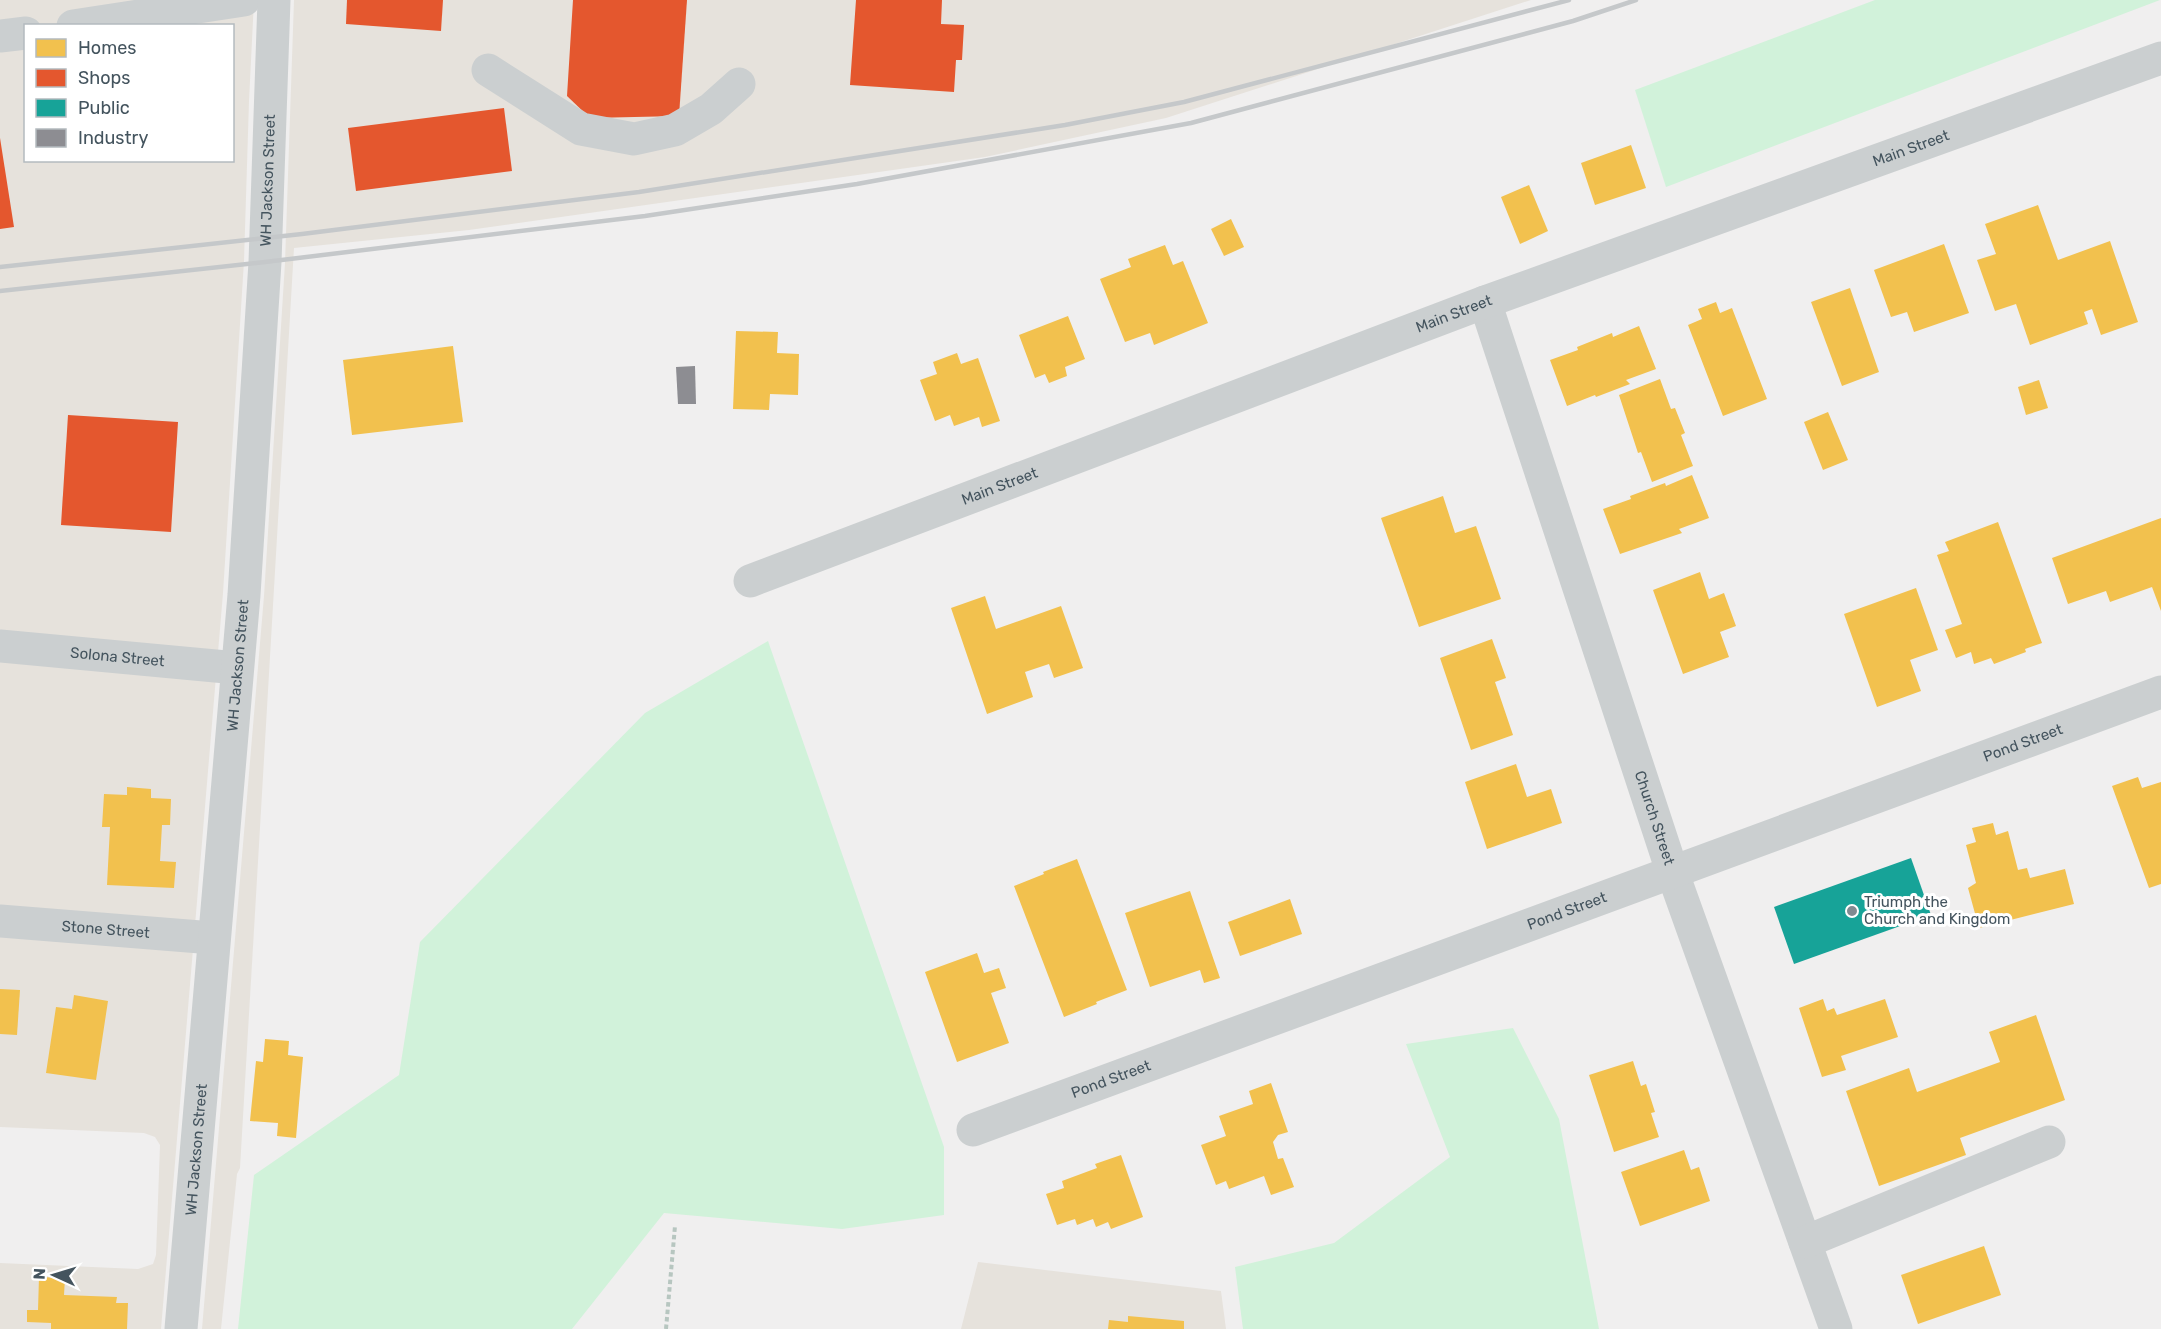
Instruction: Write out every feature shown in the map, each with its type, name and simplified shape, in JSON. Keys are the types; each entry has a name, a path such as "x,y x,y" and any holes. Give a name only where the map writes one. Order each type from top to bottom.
{"street":[{"path":"87,24 244,0"},
{"name":"WH Jackson Street","path":"182,1329 237,668 265,262 274,0"},
{"path":"0,36 24,33"},
{"name":"Main Street","path":"750,580 1485,302 2161,58"},
{"path":"488,70 581,129 634,139 675,130 711,109 739,84"},
{"name":"Church Street","path":"1485,302 1672,871 1836,1329"},
{"name":"Solona Street","path":"0,646 237,668"},
{"name":"Pond Street","path":"974,1130 2161,692"},
{"name":"Stone Street","path":"0,921 213,938"},
{"path":"1805,1242 2049,1142"}],"path":[{"path":"666,1329 675,1226"}],"shaded area":[{"path":"0,0 254,0 244,261 223,593 161,1329 0,1329 0,1263 138,1269 153,1264 156,1255 160,1145 155,1137 144,1133 0,1127"},
{"path":"294,0 1531,0 1166,118 985,157 469,230 294,248 240,1168 237,1174 221,1329 202,1329 264,596 285,263"},
{"path":"978,1262 1221,1291 1226,1329 961,1329"}],"green space":[{"path":"1875,0 2160,0 1666,187 1635,90"},
{"path":"768,641 944,1147 944,1215 842,1229 664,1213 572,1329 238,1329 254,1175 399,1075 420,942 645,713"},
{"path":"1513,1028 1559,1119 1599,1329 1243,1329 1235,1267 1334,1243 1450,1157 1406,1044"}],"building: Homes":[{"path":"1631,145 1646,188 1595,205 1581,163"},
{"path":"1529,185 1548,231 1520,244 1501,197"},
{"path":"2038,205 2058,260 2110,241 2138,322 2101,335 2092,309 2084,312 2088,324 2030,345 2016,304 1995,311 1977,260 1996,254 1985,224"},
{"path":"1231,219 1244,247 1224,256 1211,229"},
{"path":"1944,244 1969,313 1914,332 1907,312 1891,317 1874,270"},
{"path":"1165,245 1173,265 1183,261 1208,323 1154,345 1150,333 1125,342 1100,279 1131,267 1128,259"},
{"path":"1850,288 1879,372 1842,386 1811,302"},
{"path":"1716,302 1720,313 1732,308 1767,399 1723,416 1688,325 1702,319 1698,309"},
{"path":"1068,316 1085,359 1065,367 1067,376 1049,383 1045,374 1035,378 1019,335"},
{"path":"1639,326 1656,369 1626,380 1630,384 1567,406 1550,360 1578,350 1577,347 1612,333 1613,337"},
{"path":"736,331 778,332 777,353 799,354 798,395 770,394 769,410 733,409"},
{"path":"453,346 463,422 352,435 343,360"},
{"path":"957,353 961,364 978,358 1000,421 982,427 979,417 954,426 950,415 935,421 920,380 937,374 933,362"},
{"path":"1660,379 1671,409 1675,408 1685,433 1681,435 1693,466 1652,482 1641,452 1638,453 1619,395"},
{"path":"2039,380 2048,408 2026,415 2018,387"},
{"path":"1828,412 1848,460 1823,470 1804,422"},
{"path":"1692,475 1709,518 1679,529 1682,533 1620,554 1603,509 1631,499 1630,496 1665,483 1666,486"},
{"path":"1443,496 1455,533 1476,526 1501,599 1419,627 1381,518"},
{"path":"2161,518 2161,611 2152,587 2110,602 2106,591 2068,604 2052,558"},
{"path":"1998,522 2042,643 2025,649 2026,652 1994,664 1991,658 1974,664 1971,652 1956,658 1945,630 1962,624 1937,555 1949,551 1945,542"},
{"path":"1700,572 1709,599 1724,593 1736,626 1720,632 1729,657 1683,674 1653,590"},
{"path":"1916,588 1938,650 1910,660 1921,691 1877,707 1844,614"},
{"path":"985,596 996,629 1061,606 1083,668 1054,678 1049,664 1025,672 1033,697 987,714 951,608"},
{"path":"1492,639 1506,678 1495,682 1513,735 1471,750 1440,658"},
{"path":"1516,764 1527,797 1551,789 1562,823 1487,849 1465,782"},
{"path":"2138,777 2142,788 2161,782 2161,884 2149,888 2112,786"},
{"path":"127,787 151,789 151,798 171,799 170,825 162,825 160,861 176,862 174,888 107,885 110,827 102,827 104,794 127,795"},
{"path":"1993,823 1996,835 2008,831 2018,870 2027,868 2030,878 2065,869 2074,904 1979,928 1968,888 1976,883 1966,845 1976,842 1972,828"},
{"path":"1077,859 1127,990 1064,1017 1014,886"},
{"path":"1190,891 1220,978 1204,983 1200,970 1150,987 1125,913"},
{"path":"1290,899 1302,934 1240,956 1228,922"},
{"path":"977,953 984,973 999,968 1006,988 991,993 1009,1043 957,1062 925,972"},
{"path":"0,989 20,990 17,1035 0,1034"},
{"path":"74,995 108,1001 96,1080 46,1073 56,1007 72,1009"},
{"path":"1823,999 1827,1011 1834,1008 1837,1015 1885,999 1898,1037 1841,1056 1846,1070 1822,1077 1799,1008"},
{"path":"2036,1015 2065,1100 1960,1138 1966,1155 1879,1186 1846,1091 1909,1068 1917,1092 2000,1062 1989,1032"},
{"path":"265,1039 289,1041 288,1055 303,1057 296,1138 277,1136 278,1123 250,1121 256,1061 263,1062"},
{"path":"1633,1061 1641,1086 1646,1084 1655,1112 1651,1113 1659,1137 1614,1152 1589,1075"},
{"path":"1271,1083 1288,1132 1278,1135 1273,1142 1278,1159 1283,1158 1294,1187 1271,1195 1264,1176 1229,1189 1226,1181 1216,1185 1201,1145 1226,1136 1219,1116 1253,1104 1249,1091"},
{"path":"1684,1150 1691,1170 1699,1167 1710,1201 1640,1226 1621,1172"},
{"path":"1121,1155 1143,1217 1111,1229 1108,1222 1096,1227 1093,1219 1077,1225 1075,1219 1057,1225 1046,1194 1064,1188 1062,1181 1097,1168 1095,1164"},
{"path":"1984,1246 2001,1295 1918,1324 1901,1275"},
{"path":"39,1277 65,1278 64,1295 117,1297 116,1303 128,1303 127,1329 51,1329 51,1323 27,1322 27,1310 38,1310"},
{"path":"1128,1316 1184,1321 1184,1329 1108,1329 1109,1320 1128,1322"}],"building: Shops":[{"path":"347,0 443,0 441,31 346,24"},
{"path":"573,0 687,0 679,116 590,118 567,96"},
{"path":"856,0 942,0 941,24 964,25 962,60 956,60 954,92 850,85"},
{"path":"504,108 512,171 356,191 348,128"},
{"path":"0,138 14,227 0,229"},
{"path":"68,415 178,422 171,532 61,525"}],"building: Public":[{"name":"Triumph the Church and Kingdom","path":"1911,858 1931,915 1794,964 1774,907"}],"building: Industry":[{"path":"695,366 696,404 678,404 676,367"}],"railway":[{"path":"0,267 302,234 639,192 1065,125 1184,102 1569,0"},
{"path":"0,291 265,262 645,216 857,184 1191,123 1573,21 1636,0"}],"place":[{"name":"Triumph the Church and Kingdom","path":"1852,911"}]}
